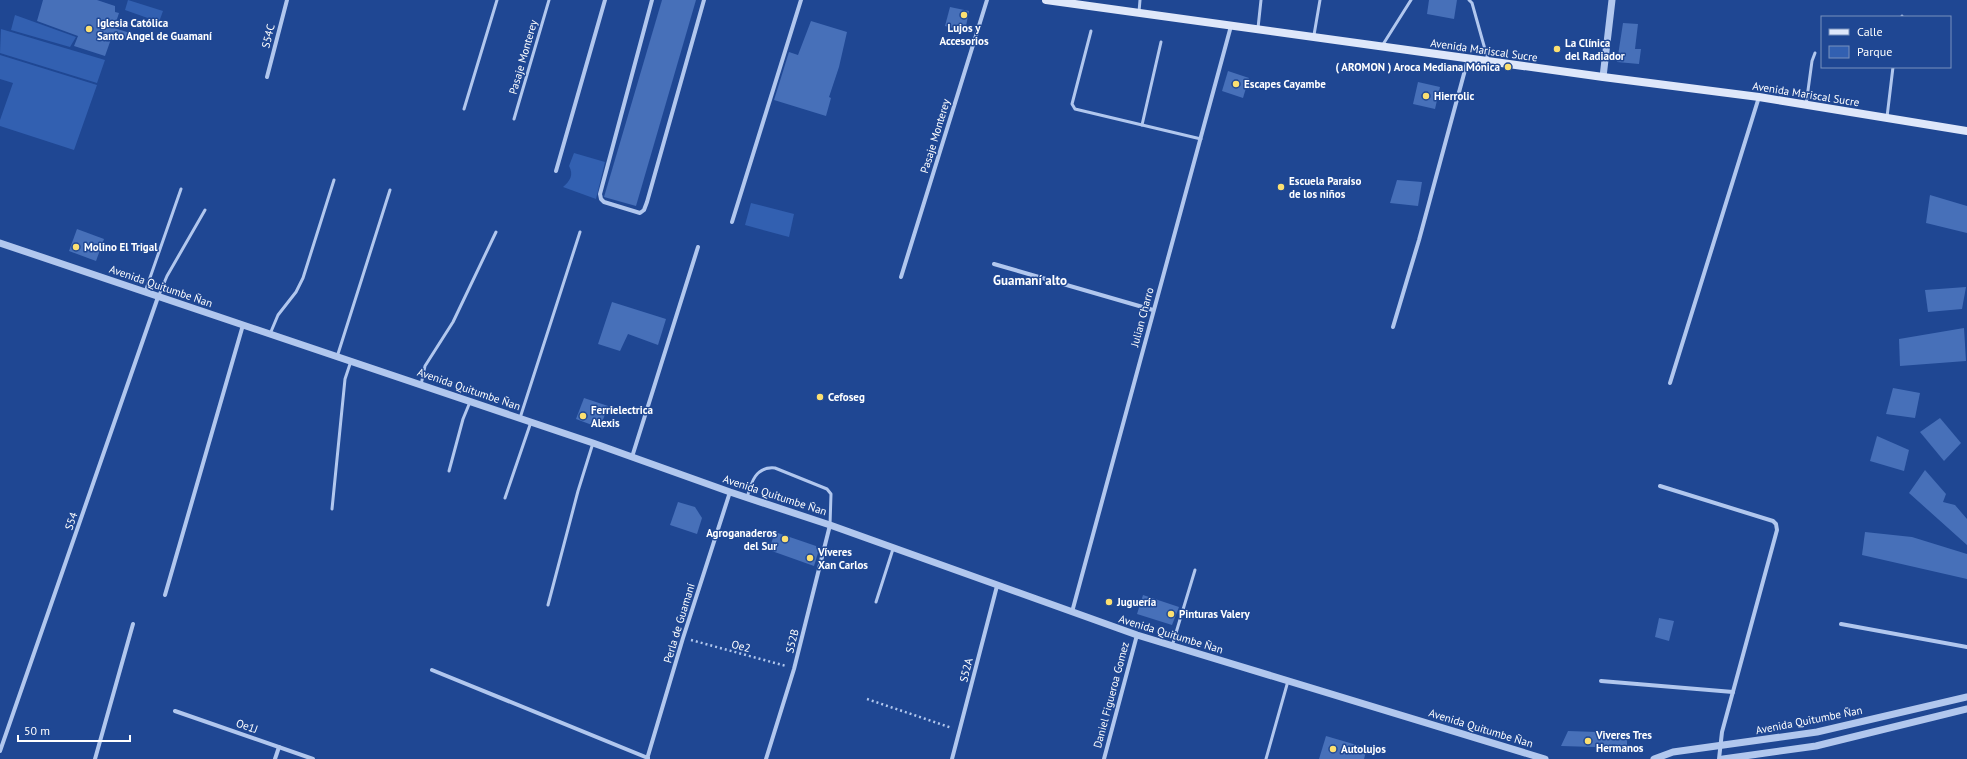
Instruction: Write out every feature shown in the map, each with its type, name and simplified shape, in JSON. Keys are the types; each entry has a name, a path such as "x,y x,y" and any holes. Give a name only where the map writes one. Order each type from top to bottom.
{"main road":[{"name":"Avenida Mariscal Sucre","path":"1046,0 1086,3 1139,14 1488,62 1759,97 1967,131"}],"street":[{"name":"S54C","path":"267,77 287,0"},
{"path":"556,171 605,0"},
{"path":"652,0 600,194 601,199 604,202 640,213 644,210 647,202 704,0"},
{"path":"732,222 801,0"},
{"name":"Pasaje Monterey","path":"901,276 987,0"},
{"path":"1603,77 1612,0"},
{"name":"Julian Charro","path":"1071,612 1231,26"},
{"path":"1393,328 1419,240 1468,59"},
{"path":"1670,383 1759,97"},
{"name":"Avenida Quitumbe Ñan","path":"0,242 158,297 243,324 593,443 747,498 893,547 997,586 1136,635 1545,759"},
{"path":"632,457 698,247"},
{"path":"994,264 1153,310"},
{"name":"S54","path":"0,751 158,297"},
{"path":"165,595 243,324"},
{"path":"1660,486 1773,521 1776,524 1777,530 1722,732 1719,759"},
{"name":"Perla de Guamaní","path":"647,759 683,638 730,492"},
{"name":"S52B","path":"766,759 794,669 830,525"},
{"name":"S52A","path":"952,759 997,586"},
{"path":"95,759 133,624"},
{"path":"1841,624 1967,647"},
{"name":"Daniel Figueroa Gomez","path":"1104,759 1136,635"},
{"path":"432,670 647,759"},
{"path":"1601,681 1733,692"},
{"name":"Avenida Quitumbe Ñan","path":"1654,759 1673,752 1720,747 1817,732 1967,697"},
{"path":"1723,759 1816,746 1967,709"},
{"name":"Oe1J","path":"175,711 313,759"},
{"path":"276,759 279,747"}],"lane":[{"path":"464,108 497,0"},
{"name":"Pasaje Monterey","path":"514,119 549,0"},
{"path":"1139,14 1140,0"},
{"path":"1258,30 1262,0"},
{"path":"1314,37 1320,0"},
{"path":"1381,47 1411,0"},
{"path":"1469,0 1472,3 1488,62"},
{"path":"1091,31 1072,104 1075,109 1201,139"},
{"path":"1142,125 1161,42"},
{"path":"1806,105 1812,61 1815,53"},
{"path":"1887,118 1893,68"},
{"path":"270,334 278,315 296,292 302,278 334,180"},
{"path":"145,292 181,189"},
{"path":"337,356 390,190"},
{"path":"158,297 166,276 205,210"},
{"path":"421,385 425,366 453,322 496,232"},
{"path":"520,418 580,232"},
{"path":"332,509 345,379 351,361"},
{"path":"449,471 463,419 470,402"},
{"path":"505,498 531,422"},
{"path":"548,605 578,491 593,443"},
{"path":"747,498 752,480 759,472 769,467 775,468 827,488 831,494 830,525"},
{"path":"876,602 893,547"},
{"path":"1172,646 1195,570"},
{"path":"1266,759 1288,681"}],"path":[{"name":"Oe2","path":"683,638 794,669"},
{"path":"867,699 960,731"}],"green space":[{"path":"128,0 163,11 159,22 125,10"},
{"path":"15,15 76,37 70,47 11,30"},
{"path":"1,29 105,60 97,83 0,53"},
{"path":"0,55 97,85 74,150 0,126 0,120 13,83 0,79"},
{"path":"574,153 605,162 596,199 563,187 568,182 571,175 569,166"},
{"path":"751,203 794,214 789,237 745,225"}],"building":[{"name":"Iglesia Católica Santo Angel de Guamaní","path":"43,0 97,0 115,6 115,12 119,13 114,28 143,37 142,40 111,39 105,56 74,46 78,36 37,21"},
{"path":"662,0 696,0 636,206 604,197"},
{"path":"1429,0 1457,0 1454,19 1427,14"},
{"path":"950,7 969,11 965,31 945,26"},
{"path":"811,21 847,32 839,67 829,97 831,98 826,116 774,100 789,52 798,55"},
{"path":"1623,23 1638,24 1635,49 1641,49 1639,64 1617,62"},
{"name":"Escapes Cayambe","path":"1228,71 1249,78 1243,98 1222,91"},
{"name":"Hierrolic","path":"1418,82 1440,87 1435,109 1413,104"},
{"path":"1397,180 1422,182 1418,206 1390,203"},
{"path":"1930,195 1967,206 1967,233 1926,223"},
{"path":"77,229 104,239 96,261 69,251"},
{"path":"1966,287 1962,309 1928,312 1925,290"},
{"path":"612,302 666,319 658,345 628,334 620,351 598,344"},
{"path":"1964,328 1966,361 1900,366 1899,339"},
{"path":"1893,388 1920,393 1915,418 1886,414"},
{"path":"584,398 608,406 600,428 576,419"},
{"path":"1940,418 1961,443 1944,461 1920,432"},
{"path":"1877,436 1909,450 1904,471 1870,461"},
{"path":"1925,470 1946,494 1943,502 1955,505 1967,519 1967,545 1909,493"},
{"path":"678,502 695,507 702,518 697,534 670,525"},
{"path":"775,532 816,546 818,553 814,566 769,550"},
{"path":"1865,532 1912,537 1967,554 1967,579 1862,555"},
{"path":"1143,595 1179,607 1172,625 1137,614"},
{"path":"1659,618 1674,621 1669,641 1655,637"},
{"path":"1568,731 1627,733 1627,748 1561,746"},
{"path":"1326,736 1367,748 1364,759 1319,759"}],"place":[{"name":"Lujos y Accesorios","path":"964,15"},
{"name":"Iglesia Católica Santo Angel de Guamaní","path":"89,29"},
{"name":"La Clínica del Radiador","path":"1557,49"},
{"name":"( AROMON ) Aroca Mediana Mónica","path":"1508,67"},
{"name":"Escapes Cayambe","path":"1236,84"},
{"name":"Hierrolic","path":"1426,96"},
{"name":"Escuela Paraíso de los niños","path":"1281,187"},
{"name":"Molino El Trigal","path":"76,247"},
{"name":"Cefoseg","path":"820,397"},
{"name":"Ferrielectrica Alexis","path":"583,416"},
{"name":"Agroganaderos del Sur","path":"785,539"},
{"name":"Víveres Xan Carlos","path":"810,558"},
{"name":"Juguería","path":"1109,602"},
{"name":"Pinturas Valery","path":"1171,614"},
{"name":"Viveres Tres Hermanos","path":"1588,741"},
{"name":"Autolujos","path":"1333,749"}],"district":[{"name":"Guamaní alto","path":"1030,280"}]}
